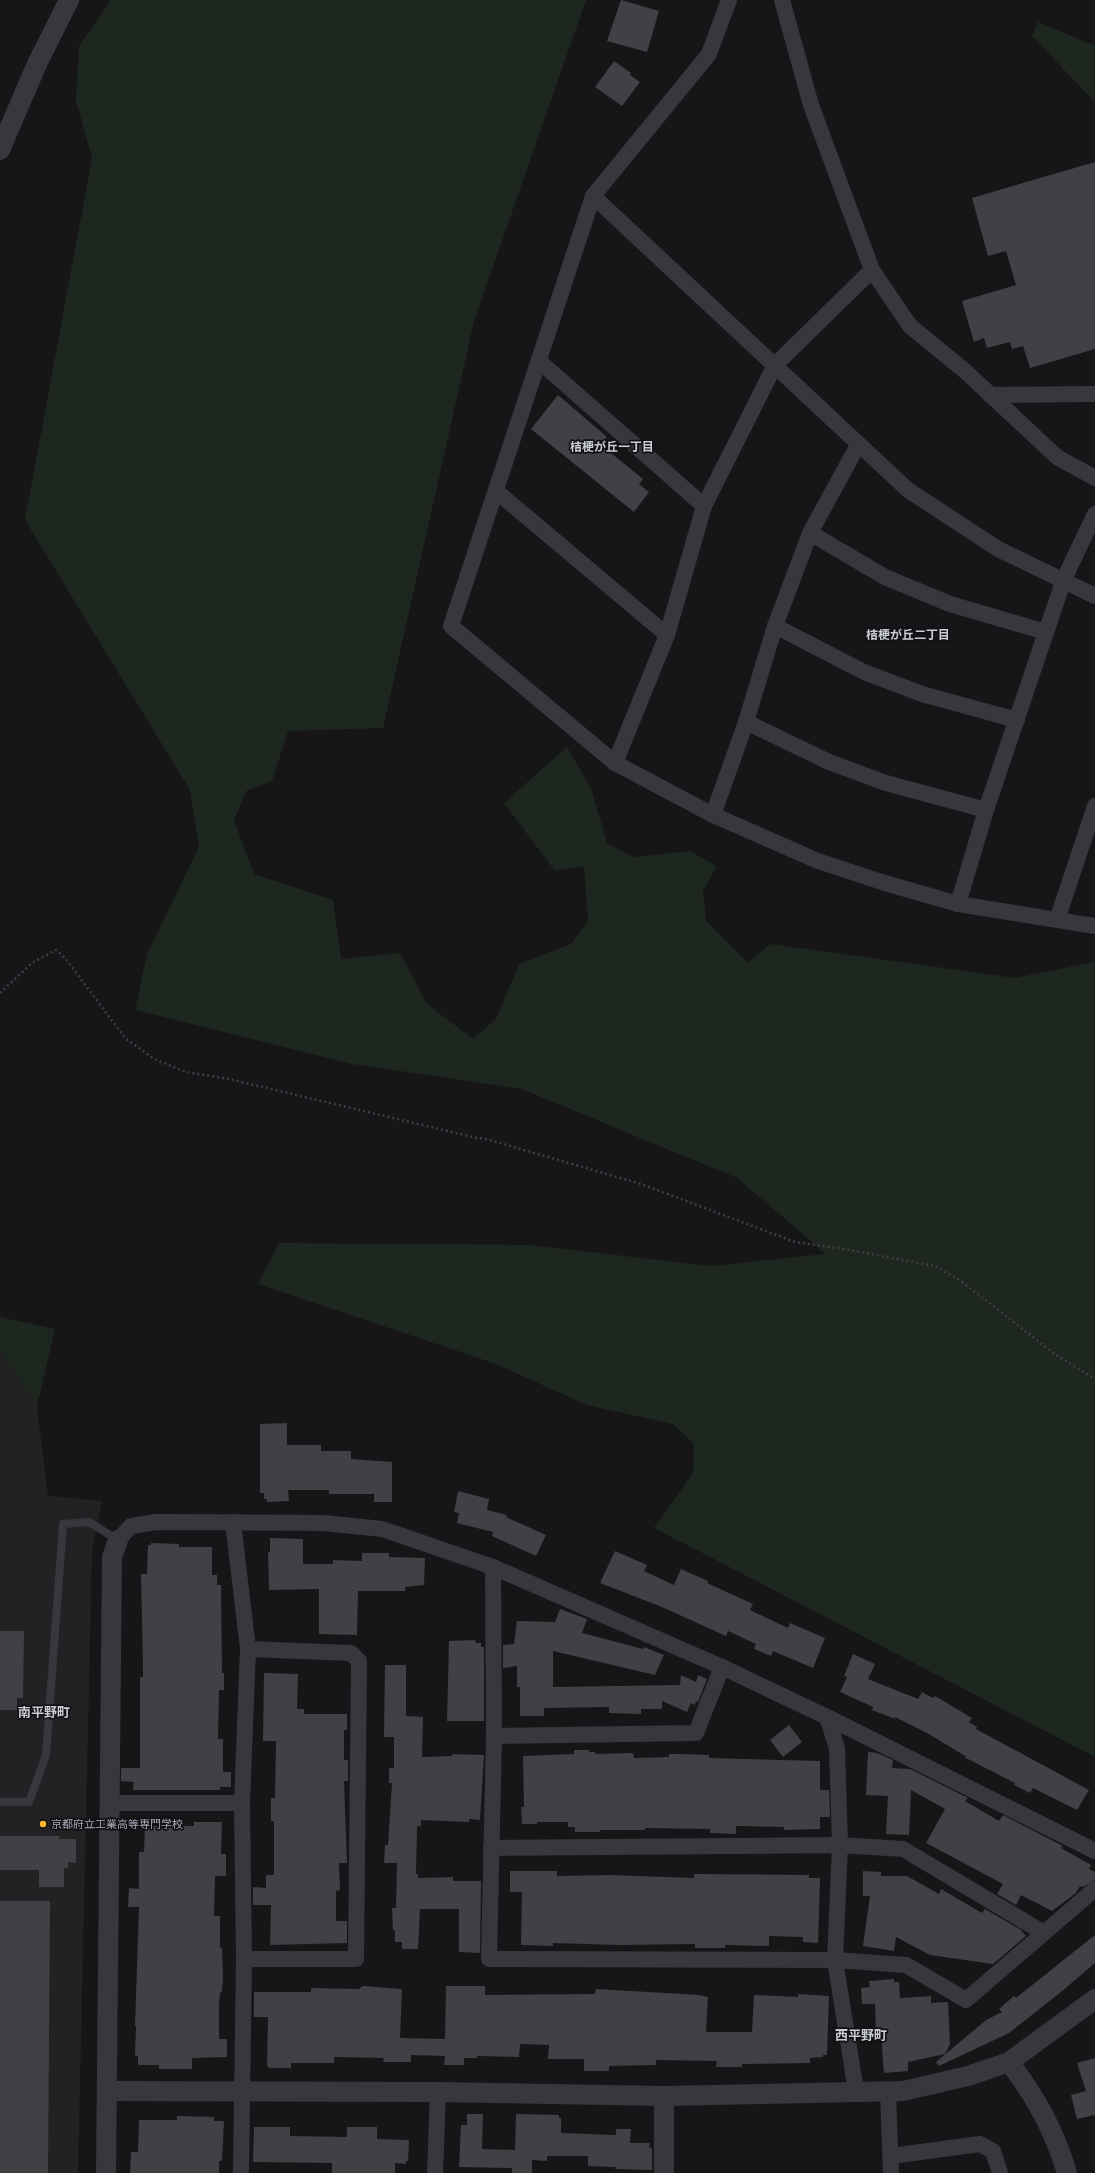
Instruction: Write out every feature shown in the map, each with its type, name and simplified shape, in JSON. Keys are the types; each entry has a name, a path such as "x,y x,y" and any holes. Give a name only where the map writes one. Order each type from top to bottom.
{"street":[{"path":"0,150 37,64 69,0"},
{"path":"729,0 709,54 592,196 451,626 615,763 713,815 818,861 958,904 1095,926"},
{"path":"782,0 811,104 872,270 910,326 965,371 1057,457 1095,478"},
{"path":"592,196 775,365 858,446 908,490 998,549 1064,579 1095,596"},
{"path":"615,763 667,635 704,506 775,365 872,270"},
{"path":"539,361 704,506"},
{"path":"990,395 1095,394"},
{"path":"713,815 746,722 775,626 810,533 858,446"},
{"path":"496,491 667,635"},
{"path":"958,904 986,810 1064,579 1095,514"},
{"path":"810,533 885,577 942,601 1046,632"},
{"path":"775,626 864,672 922,694 1017,720"},
{"path":"746,722 830,762 886,783 986,810"},
{"path":"1057,920 1094,812"},
{"path":"106,2173 112,1557 118,1540 131,1526 156,1522 324,1523 382,1529 493,1567 722,1667 827,1717 1095,1851"},
{"path":"233,1522 248,1649 242,1804 244,1959 241,2173"},
{"path":"493,1567 494,1736 489,1959 835,1960 906,1965 966,2000 1095,1889"},
{"path":"244,1959 356,1959 359,1661 351,1653 248,1649"},
{"path":"494,1736 696,1733 722,1667"},
{"path":"827,1717 837,1748 840,1845 835,1960 856,2092"},
{"path":"109,1803 242,1804"},
{"path":"491,1848 840,1845 903,1849 1044,1933"},
{"path":"107,2091 438,2092 664,2096 903,2091 961,2077 1009,2062 1095,1999"},
{"path":"1009,2062 1026,2084 1057,2139 1068,2173"},
{"path":"888,2091 891,2173"},
{"path":"435,2173 438,2092"},
{"path":"664,2096 664,2173"},
{"path":"890,2156 980,2144 993,2151 1000,2173"}],"lane":[{"path":"0,1802 29,1802 46,1755 64,1524 89,1522 118,1540"}],"path":[{"path":"0,992 32,963 56,950 65,958 125,1038 161,1062 186,1072 229,1079 494,1141 641,1184 795,1242 844,1249 935,1266 961,1281 1056,1355 1095,1379"}],"shaded area":[{"path":"111,0 586,0 474,321 383,728 288,731 272,781 246,791 234,820 254,874 333,900 341,959 400,953 427,1004 473,1039 496,1019 519,964 571,944 588,921 584,866 555,871 504,803 567,747 591,788 607,843 633,857 690,851 717,866 703,891 706,921 747,962 771,944 1015,978 1095,962 1095,1757 654,1528 693,1473 694,1444 673,1424 587,1405 496,1364 258,1284 279,1243 530,1245 710,1266 826,1254 737,1178 522,1089 352,1064 135,1010 147,954 199,847 190,790 25,520 92,158 76,101 79,46"},
{"path":"1038,22 1095,46 1095,104 1093,100 1032,36"},
{"path":"0,1317 55,1329 37,1406 0,1351"},
{"name":"京都府立工業高等専門学校","path":"0,1351 37,1406 48,1496 102,1501 92,1551 78,2173 0,2173"}],"building":[{"path":"621,0 659,11 647,52 607,41"},
{"path":"614,61 631,73 630,75 640,82 622,106 595,87"},
{"path":"1095,162 1095,349 1030,368 1023,346 1012,349 1010,342 987,348 984,338 974,342 962,301 1016,285 1006,251 988,256 972,198"},
{"path":"558,395 607,437 601,445 643,479 639,484 649,492 634,512 531,429"},
{"path":"287,1423 287,1445 321,1445 321,1451 351,1451 351,1459 392,1462 392,1502 374,1502 374,1494 329,1494 329,1490 288,1490 289,1501 267,1502 267,1499 264,1499 264,1493 260,1493 260,1424"},
{"path":"458,1491 489,1499 487,1510 507,1515 506,1517 546,1535 536,1556 492,1536 493,1532 457,1523 459,1513 454,1512"},
{"path":"270,1538 303,1539 303,1564 333,1564 333,1560 362,1561 362,1553 389,1553 389,1557 425,1558 424,1585 405,1587 405,1591 358,1591 357,1635 319,1634 319,1589 269,1590 268,1552 270,1552"},
{"path":"151,1543 179,1544 179,1547 212,1547 212,1575 217,1575 217,1585 221,1585 222,1673 224,1673 224,1690 219,1690 218,1739 223,1739 223,1772 231,1772 231,1787 220,1787 220,1790 133,1790 134,1782 121,1781 121,1768 140,1768 140,1677 143,1677 141,1574 147,1574 148,1545 151,1545"},
{"path":"615,1551 647,1565 644,1571 674,1585 681,1569 708,1581 707,1583 753,1604 750,1610 788,1628 790,1623 825,1638 813,1668 773,1651 771,1656 754,1649 756,1644 728,1631 726,1636 662,1607 600,1583"},
{"path":"560,1609 587,1619 582,1633 643,1649 644,1647 664,1655 655,1675 553,1651 553,1687 680,1685 681,1675 696,1682 698,1675 707,1679 698,1702 696,1701 695,1705 691,1703 687,1712 662,1701 662,1709 641,1709 641,1714 609,1713 609,1707 544,1708 544,1716 520,1716 520,1687 517,1687 517,1666 503,1668 503,1645 514,1644 517,1621 555,1622"},
{"path":"0,1631 24,1631 23,1698 17,1698 17,1710 0,1710"},
{"path":"475,1640 476,1643 481,1643 481,1647 484,1647 484,1721 447,1721 449,1641"},
{"path":"853,1654 875,1664 868,1679 918,1699 922,1692 933,1698 935,1696 972,1718 969,1722 977,1727 976,1729 1089,1790 1077,1810 1033,1788 1030,1793 1014,1785 1015,1783 964,1757 967,1757 927,1733 895,1717 895,1719 872,1710 873,1707 840,1692 847,1677 844,1676"},
{"path":"385,1665 406,1665 406,1716 423,1717 422,1757 452,1756 452,1754 484,1755 480,1820 469,1819 469,1822 421,1820 421,1826 417,1826 416,1874 418,1874 418,1878 453,1877 453,1881 481,1881 480,1953 459,1952 459,1909 420,1909 418,1949 402,1949 402,1942 395,1942 392,1908 396,1908 397,1863 384,1863 385,1845 388,1845 392,1783 389,1783 389,1768 394,1768 394,1737 384,1737"},
{"path":"264,1673 298,1674 297,1709 304,1709 304,1714 347,1714 347,1730 344,1730 344,1760 348,1760 348,1781 344,1781 347,1863 339,1863 340,1890 336,1891 336,1921 347,1921 347,1943 270,1945 271,1905 253,1905 253,1887 266,1888 266,1875 274,1875 274,1821 271,1821 271,1798 275,1798 276,1741 263,1741"},
{"path":"789,1725 802,1742 783,1757 770,1740"},
{"path":"574,1750 589,1750 589,1752 595,1752 595,1754 633,1753 634,1758 669,1757 669,1754 679,1754 709,1755 709,1758 820,1761 820,1790 829,1790 830,1817 820,1817 820,1829 784,1830 784,1827 736,1826 736,1834 710,1833 710,1829 645,1828 645,1830 600,1830 600,1832 575,1832 575,1827 568,1827 568,1822 537,1822 537,1824 522,1824 521,1807 524,1807 523,1756 574,1754"},
{"path":"868,1752 877,1753 893,1760 892,1768 910,1769 968,1798 965,1801 999,1821 1003,1815 1063,1846 1061,1848 1091,1865 1089,1869 1095,1872 1095,1880 1083,1887 1080,1886 1076,1893 1052,1911 1021,1895 1016,1905 997,1894 1003,1884 926,1843 945,1809 911,1790 909,1835 886,1834 888,1796 866,1795"},
{"path":"194,1822 222,1822 221,1854 226,1854 226,1876 215,1876 214,1916 220,1916 220,1948 222,1948 223,1977 219,2005 219,2039 227,2039 227,2057 192,2058 192,2069 159,2069 159,2065 138,2065 138,2056 135,2056 139,1907 128,1907 129,1888 139,1889 139,1852 144,1852 145,1826 194,1826"},
{"path":"0,1836 59,1836 59,1839 76,1839 76,1863 68,1862 68,1868 64,1868 64,1887 39,1887 39,1870 0,1870"},
{"path":"510,1871 557,1871 557,1876 610,1875 694,1878 694,1874 809,1875 809,1878 820,1878 818,1943 803,1942 803,1937 769,1936 769,1946 725,1945 725,1948 695,1948 695,1944 620,1945 553,1943 553,1946 521,1945 522,1892 510,1892"},
{"path":"863,1871 881,1872 881,1876 907,1876 939,1894 941,1889 982,1913 985,1909 1021,1930 1026,1936 993,1964 930,1955 896,1937 894,1951 863,1946 870,1896 863,1896"},
{"path":"0,1901 50,1901 48,2173 0,2173"},
{"path":"1095,1935 1095,1963 1061,1992 1009,2033 939,2066 936,2062 986,2020 1002,2012 999,2009 1014,1996 1016,1998"},
{"path":"894,1979 894,1982 899,1982 900,1998 931,1996 931,2003 948,2002 950,2044 945,2054 908,2062 908,2071 884,2073 881,2035 876,2035 875,2004 862,2004 861,1988 870,1987 869,1981"},
{"path":"363,1986 402,1989 400,2038 445,2039 446,1986 485,1986 485,1995 595,1994 596,1989 699,1995 708,1997 706,2032 752,2032 754,1995 798,1997 798,1994 829,1996 827,2055 823,2055 823,2057 810,2058 810,2063 742,2064 742,2067 716,2067 717,2061 656,2060 656,2065 609,2066 609,2071 584,2071 584,2059 548,2059 549,2045 520,2044 519,2057 477,2056 477,2058 464,2058 464,2065 444,2065 445,2056 411,2055 411,2062 383,2062 384,2058 334,2057 334,2063 291,2063 291,2068 269,2068 267,2066 268,2017 254,2017 254,1992 311,1992 311,1988 359,1989"},
{"path":"1095,2058 1095,2115 1077,2119 1071,2095 1086,2091 1077,2063"},
{"path":"467,2114 483,2114 482,2149 515,2150 516,2114 559,2115 559,2118 561,2118 561,2133 616,2135 616,2129 631,2129 630,2143 650,2143 649,2148 652,2148 652,2170 615,2169 616,2167 588,2166 588,2156 547,2156 547,2161 532,2160 532,2173 512,2173 512,2168 459,2167 461,2125 467,2125"},
{"path":"177,2116 214,2117 214,2121 224,2121 222,2161 219,2161 219,2173 130,2173 131,2152 138,2152 139,2120 177,2120"},
{"path":"254,2127 290,2127 290,2136 347,2137 347,2127 377,2127 377,2139 409,2140 408,2161 406,2161 406,2164 395,2163 395,2173 332,2173 332,2163 253,2162"}],"place":[{"name":"京都府立工業高等専門学校","path":"43,1824"}],"district":[{"name":"桔梗が丘一丁目","path":"612,447"},
{"name":"桔梗が丘二丁目","path":"908,635"},
{"name":"南平野町","path":"44,1712"},
{"name":"西平野町","path":"861,2035"}]}
